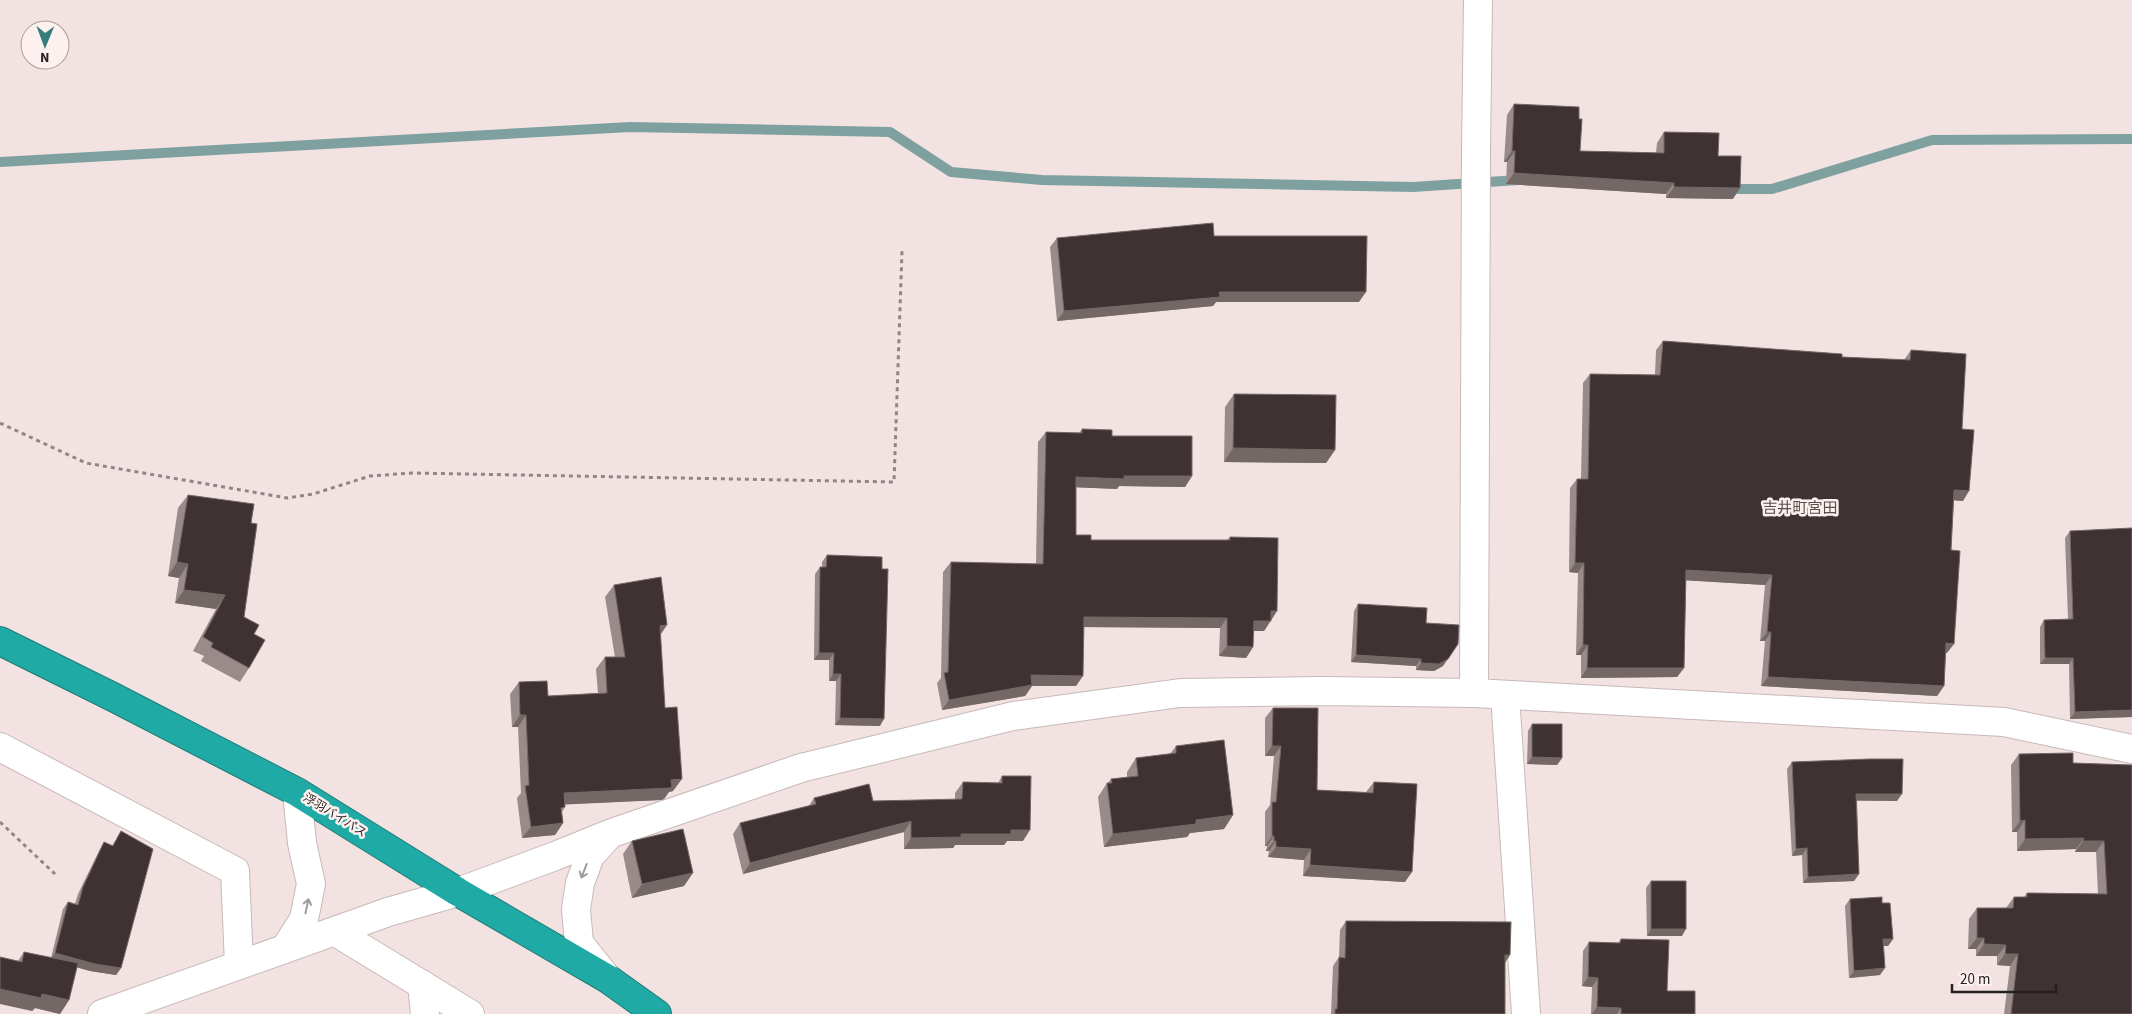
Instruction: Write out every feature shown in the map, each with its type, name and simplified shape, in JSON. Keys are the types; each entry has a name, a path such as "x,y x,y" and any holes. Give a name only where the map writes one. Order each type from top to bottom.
{"highway":[{"name":"浮羽バイパス","path":"0,641 298,792 458,892 608,979 657,1014"}],"street":[{"path":"1474,693 1478,0"},
{"path":"102,1014 388,912 458,892 555,856 612,832 801,768 1013,716 1180,693 1322,691 1474,693 2004,722 2132,749"},
{"path":"1505,695 1526,1014"},
{"path":"0,747 235,871 239,965"},
{"path":"284,949 304,919 311,884 302,843 298,792"},
{"path":"608,979 579,943 576,909 580,883 590,856 612,832"},
{"path":"334,931 470,1014"},
{"path":"422,984 425,1014"}],"path":[{"path":"0,423 86,463 287,498 313,494 370,476 412,473 894,482 902,251"},
{"path":"0,822 56,874"}],"building":[{"path":"1514,104 1579,107 1579,119 1582,119 1580,151 1664,153 1664,132 1719,133 1718,156 1741,156 1740,188 1674,187 1674,183 1514,173 1515,151 1512,151"},
{"path":"1213,223 1214,236 1367,236 1366,292 1219,292 1220,297 1064,311 1057,238"},
{"path":"1663,341 1842,354 1842,357 1910,360 1911,350 1966,354 1962,429 1974,430 1969,491 1954,490 1951,550 1960,551 1954,644 1946,643 1944,686 1768,677 1771,632 1767,632 1772,575 1686,570 1684,668 1587,668 1588,645 1583,645 1584,563 1575,563 1577,479 1588,479 1590,374 1660,375"},
{"path":"1234,394 1336,395 1335,450 1233,448"},
{"path":"1082,429 1112,430 1112,436 1192,436 1192,476 1124,476 1124,479 1076,477 1076,535 1091,535 1091,540 1230,540 1230,537 1278,538 1277,611 1271,611 1271,621 1254,621 1253,647 1227,646 1227,618 1084,617 1083,676 1031,675 1032,685 949,700 944,673 948,672 951,562 1043,564 1046,432 1082,433"},
{"path":"188,495 254,504 251,523 257,524 244,617 259,625 254,634 265,640 249,668 211,647 213,643 203,637 225,595 184,590 188,564 177,562"},
{"path":"2132,528 2132,710 2075,712 2073,658 2045,658 2044,620 2073,619 2070,531"},
{"path":"827,555 882,557 882,569 888,569 884,719 840,718 841,674 833,674 834,653 819,653 820,567 826,567"},
{"path":"661,577 667,625 660,626 665,708 677,707 682,779 671,780 672,787 670,788 564,793 565,807 561,808 563,823 531,827 525,786 529,785 526,715 520,715 519,682 547,681 548,696 607,693 605,657 625,657 614,585"},
{"path":"1358,604 1427,608 1426,623 1459,625 1458,644 1448,659 1439,664 1421,663 1421,659 1356,655"},
{"path":"1273,708 1318,708 1317,790 1373,793 1374,782 1417,784 1412,872 1310,865 1311,849 1276,847 1276,841 1274,841 1274,836 1272,836 1272,802 1276,802 1281,746 1272,746"},
{"path":"1532,724 1562,724 1562,758 1532,757"},
{"path":"1224,740 1233,815 1196,820 1196,824 1113,834 1107,783 1112,783 1111,779 1138,776 1136,758 1176,753 1176,746"},
{"path":"2073,753 2073,763 2132,765 2132,1014 2011,1014 2018,954 2005,954 2006,945 1984,944 1984,938 1977,938 1977,908 2013,908 2014,897 2027,897 2027,893 2107,894 2104,841 2083,841 2084,838 2025,839 2025,820 2020,821 2019,754"},
{"path":"1903,759 1902,794 1856,794 1859,874 1808,877 1807,848 1796,849 1792,762"},
{"path":"1002,776 1031,776 1030,830 1011,830 1011,834 961,834 961,837 911,838 911,821 750,863 740,823 816,804 814,798 869,784 873,801 962,799 963,782 1002,783"},
{"path":"683,829 693,873 642,884 632,841"},
{"path":"121,831 153,849 121,968 95,964 55,953 68,902 78,905 83,887 104,842 113,846"},
{"path":"1651,881 1686,881 1686,929 1651,929"},
{"path":"1882,897 1882,903 1890,903 1893,939 1883,939 1885,968 1854,971 1850,899"},
{"path":"1346,921 1511,922 1510,955 1505,955 1505,1014 1335,1014 1335,1009 1337,1009 1339,957 1345,958"},
{"path":"1621,939 1669,940 1667,991 1695,991 1695,1014 1621,1014 1621,1008 1597,1007 1598,978 1588,977 1589,942 1620,943"},
{"path":"24,952 78,963 69,1000 42,994 41,998 0,989 0,957 22,962"}],"waterway":[{"path":"0,162 630,127 890,132 951,172 1042,180 1413,187 1518,180"},
{"path":"1728,189 1772,189 1932,140 2132,139"}],"district":[{"name":"吉井町宮田","path":"1800,508"}]}
